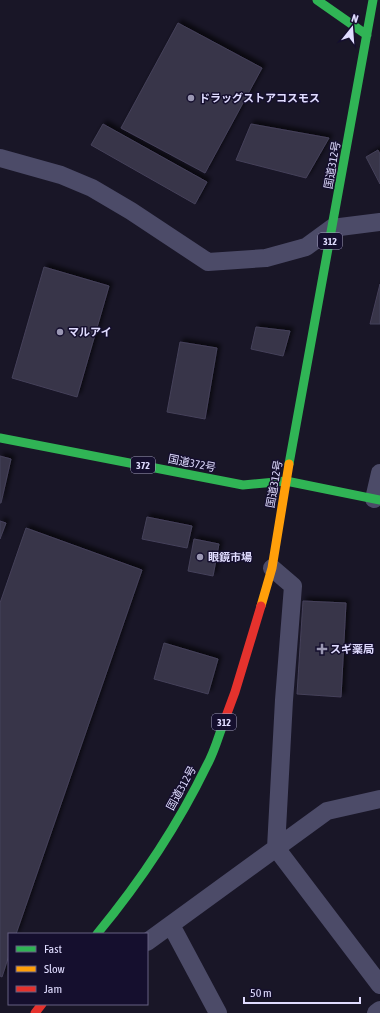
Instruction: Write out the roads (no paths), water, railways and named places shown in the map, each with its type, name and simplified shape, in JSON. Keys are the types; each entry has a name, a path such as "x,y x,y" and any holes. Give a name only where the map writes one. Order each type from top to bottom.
{"main road":[{"path":"317,0 367,35"},
{"name":"国道312号","path":"98,933 116,911 166,838 208,764 235,692 272,568 286,481 373,0"},
{"name":"国道372号","path":"0,438 243,485 286,481 377,499"},
{"path":"35,1013 41,1005"}],"street":[{"path":"0,158 61,175 92,188 131,211 208,262 272,257 306,247 332,228 380,222"},
{"path":"377,499 380,473"},
{"path":"272,568 293,586 284,700 276,848 380,985"},
{"path":"148,941 327,811 380,800"},
{"path":"171,924 218,1013"},
{"path":"376,1013 380,1010"}],"place":[{"name":"ドラッグストアコスモス","path":"191,98"},
{"name":"マルアイ","path":"60,332"},
{"name":"眼鏡市場","path":"200,557"},
{"name":"スギ薬局","path":"322,649"}]}
